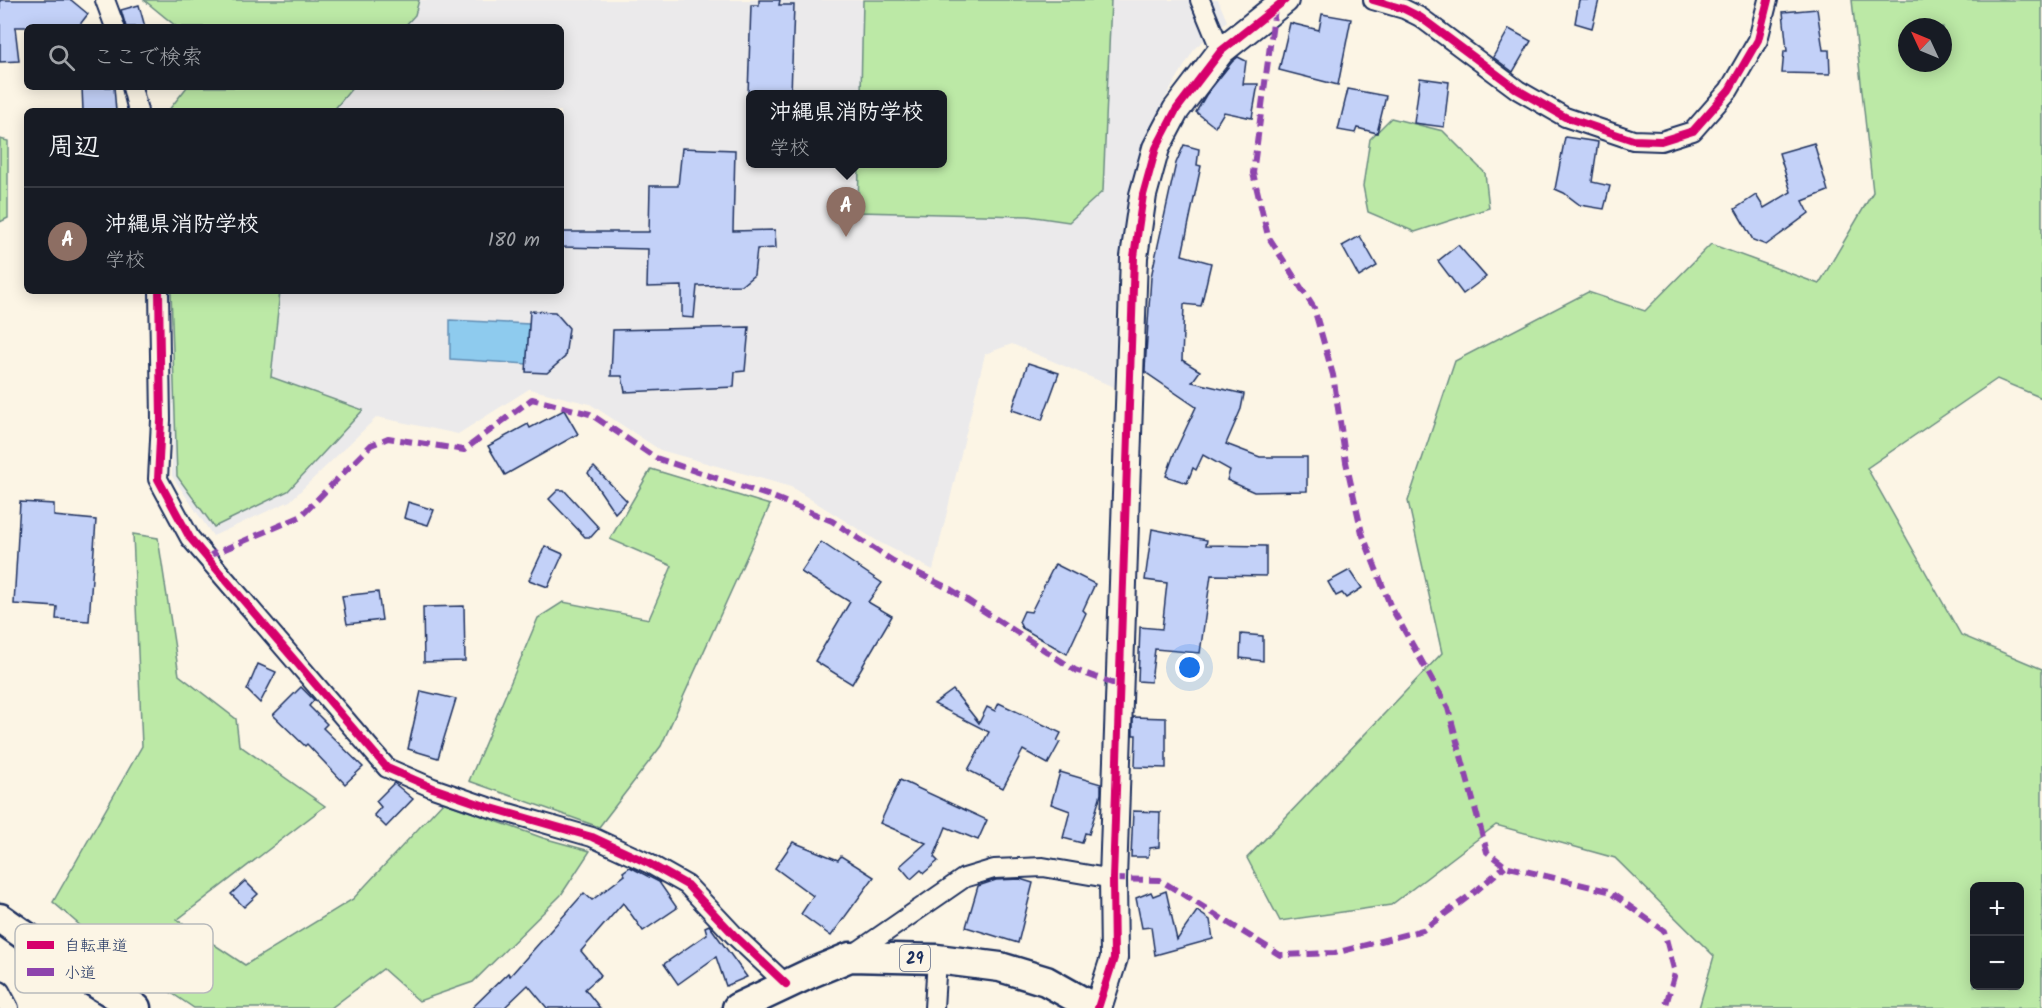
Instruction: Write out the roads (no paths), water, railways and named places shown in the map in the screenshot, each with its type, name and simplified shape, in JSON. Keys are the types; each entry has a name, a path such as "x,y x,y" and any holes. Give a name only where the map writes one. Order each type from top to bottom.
{"main road":[{"path":"0,918 15,929"},
{"name":"29","path":"737,1008 850,957 937,959 1000,967 1029,975 1064,990 1094,1008"},
{"path":"112,993 136,1008"}],"street":[{"path":"105,0 114,24"},
{"path":"1200,0 1221,51"},
{"path":"1098,1008 1114,958 1113,879 1120,735 1134,257 1143,195 1156,148 1176,110 1221,51 1285,0"},
{"path":"1373,0 1404,9 1420,17 1518,90 1565,117 1633,140 1661,141 1692,131 1729,90 1758,40 1768,0"},
{"path":"133,90 137,108"},
{"path":"159,294 161,420 158,479 190,538 387,768 433,788 488,807 592,837 648,863 687,885 735,936 786,984"},
{"path":"850,957 964,878 994,869 1042,867 1113,879"},
{"path":"934,1008 937,959"},
{"path":"0,991 9,1008"}],"water":[{"path":"450,320 529,324 527,364 450,359"}],"place":[{"name":"沖縄県消防学校","path":"846,237"}]}
